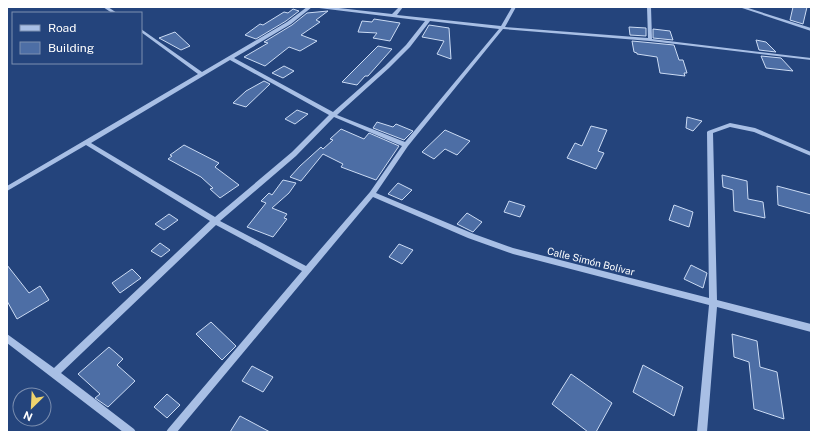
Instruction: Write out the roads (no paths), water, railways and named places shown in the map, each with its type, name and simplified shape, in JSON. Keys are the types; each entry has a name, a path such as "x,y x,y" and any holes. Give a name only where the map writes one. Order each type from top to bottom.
{"street":[{"path":"7,189 231,58 289,23 310,7"},
{"path":"319,7 502,28 650,40 811,59"},
{"path":"394,15 402,7"},
{"path":"171,432 372,194 406,145 502,28 514,7"},
{"path":"649,7 650,40"},
{"path":"741,7 811,30"},
{"path":"54,374 215,220 294,154 333,115 387,67 408,46 428,20"},
{"path":"142,31 202,75"},
{"path":"231,58 333,115 406,145"},
{"path":"702,432 713,302 710,132 730,125 755,130 811,154"},
{"path":"85,142 215,220 308,271"},
{"name":"Calle Simón Bolívar","path":"372,194 472,236 513,251 811,328"},
{"path":"7,338 132,432"}]}
